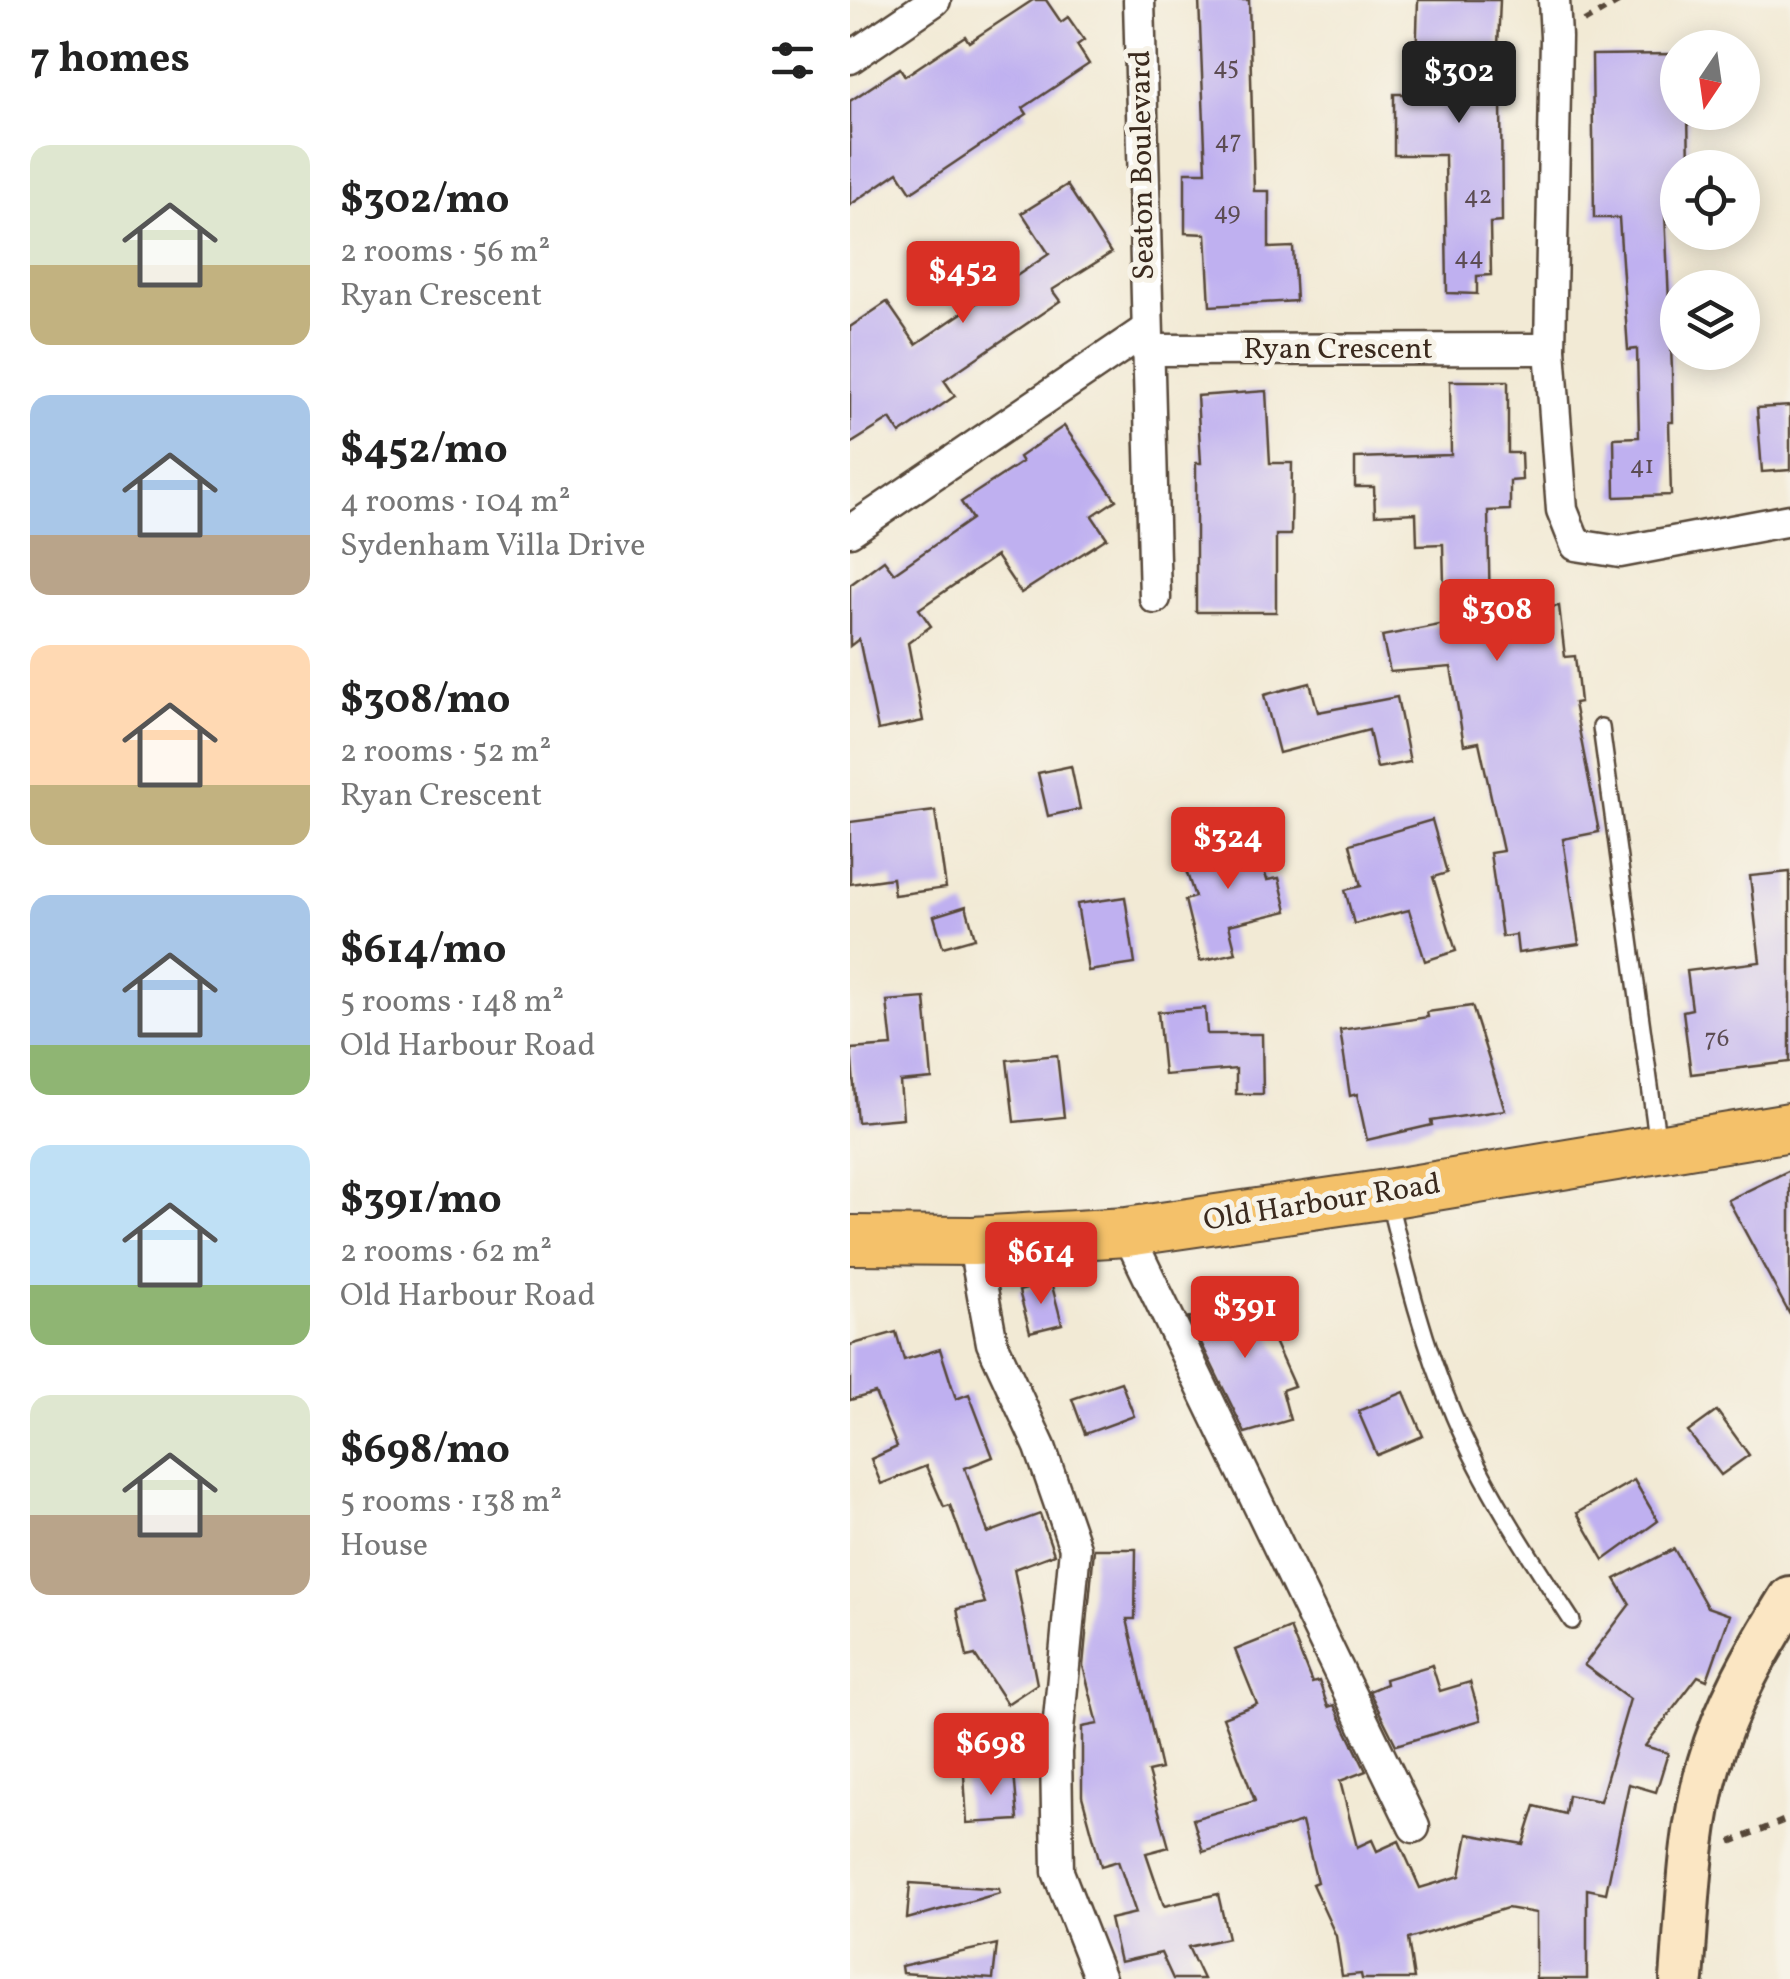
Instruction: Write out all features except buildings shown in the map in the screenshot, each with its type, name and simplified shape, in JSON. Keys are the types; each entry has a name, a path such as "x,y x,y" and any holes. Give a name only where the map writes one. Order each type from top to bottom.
{"main road":[{"name":"Old Harbour Road","path":"850,1240 973,1240 1127,1232 1387,1194 1790,1127"},
{"path":"1682,1979 1692,1858 1708,1766 1732,1699 1790,1598"}],"street":[{"path":"850,58 936,0"},
{"name":"Seaton Boulevard","path":"1140,0 1155,598"},
{"path":"1554,0 1550,349 1562,510 1576,546 1620,552 1790,520"},
{"path":"850,530 1146,340"},
{"name":"Ryan Crescent","path":"1146,340 1550,349"},
{"path":"1127,1232 1414,1827"},
{"path":"973,1240 992,1343 1040,1447 1074,1548 1056,1752 1058,1872 1100,1979"}],"lane":[{"path":"1601,726 1659,1149"},
{"path":"1387,1194 1414,1308 1455,1418 1508,1522 1572,1621"}],"path":[{"path":"1692,1858 1790,1818"}]}
